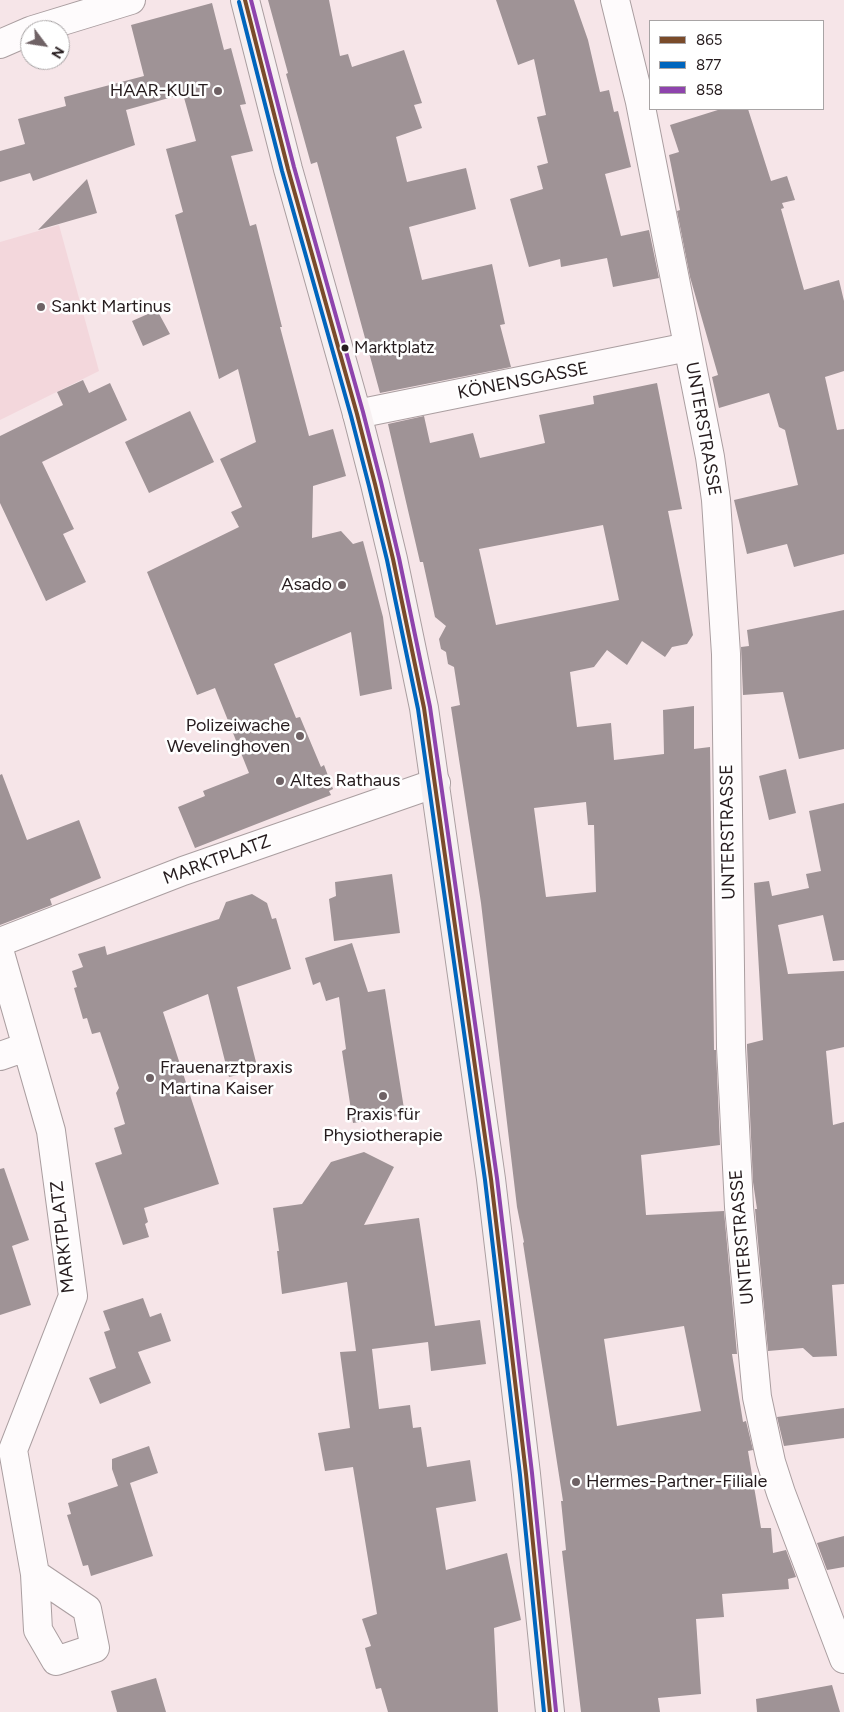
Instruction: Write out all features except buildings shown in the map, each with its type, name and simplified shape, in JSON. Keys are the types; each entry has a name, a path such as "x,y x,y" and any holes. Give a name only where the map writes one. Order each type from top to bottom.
{"street":[{"path":"67,20 131,0"},
{"path":"245,0 288,170 357,414 405,615 424,708 491,1179 526,1474 550,1712"},
{"name":"UNTERSTRASSE","path":"614,0 640,102 710,457 718,533 726,654 732,1082 738,1200 753,1365 760,1416 771,1462 844,1659"},
{"path":"0,44 20,36"},
{"name":"KÖNENSGASSE","path":"357,414 688,347"},
{"name":"MARKTPLATZ","path":"0,942 183,871 436,783"},
{"name":"MARKTPLATZ","path":"0,953 51,1131 72,1296 6,1452 35,1574"},
{"path":"0,1056 26,1046"}],"shaded area":[{"name":"Sankt Martinus","path":"59,225 99,371 0,420 0,242"}],"transit line":[{"name":"865","path":"245,0 288,169 375,484 393,559 424,708 491,1179 526,1474 550,1712"},
{"name":"858","path":"251,0 294,167 381,482 430,707 497,1178 532,1473 556,1711"},
{"name":"877","path":"239,2 282,171 369,486 387,560 418,709 485,1180 520,1475 544,1712"}],"place":[{"name":"HAAR-KULT","path":"218,91"},
{"name":"Sankt Martinus","path":"41,307"},
{"name":"Marktplatz","path":"345,348"},
{"name":"Asado","path":"342,585"},
{"name":"Polizeiwache Wevelinghoven","path":"300,736"},
{"name":"Altes Rathaus","path":"280,781"},
{"name":"Frauenarztpraxis Martina Kaiser","path":"150,1078"},
{"name":"Praxis für Physiotherapie","path":"383,1096"},
{"name":"Hermes-Partner-Filiale","path":"576,1482"}]}
